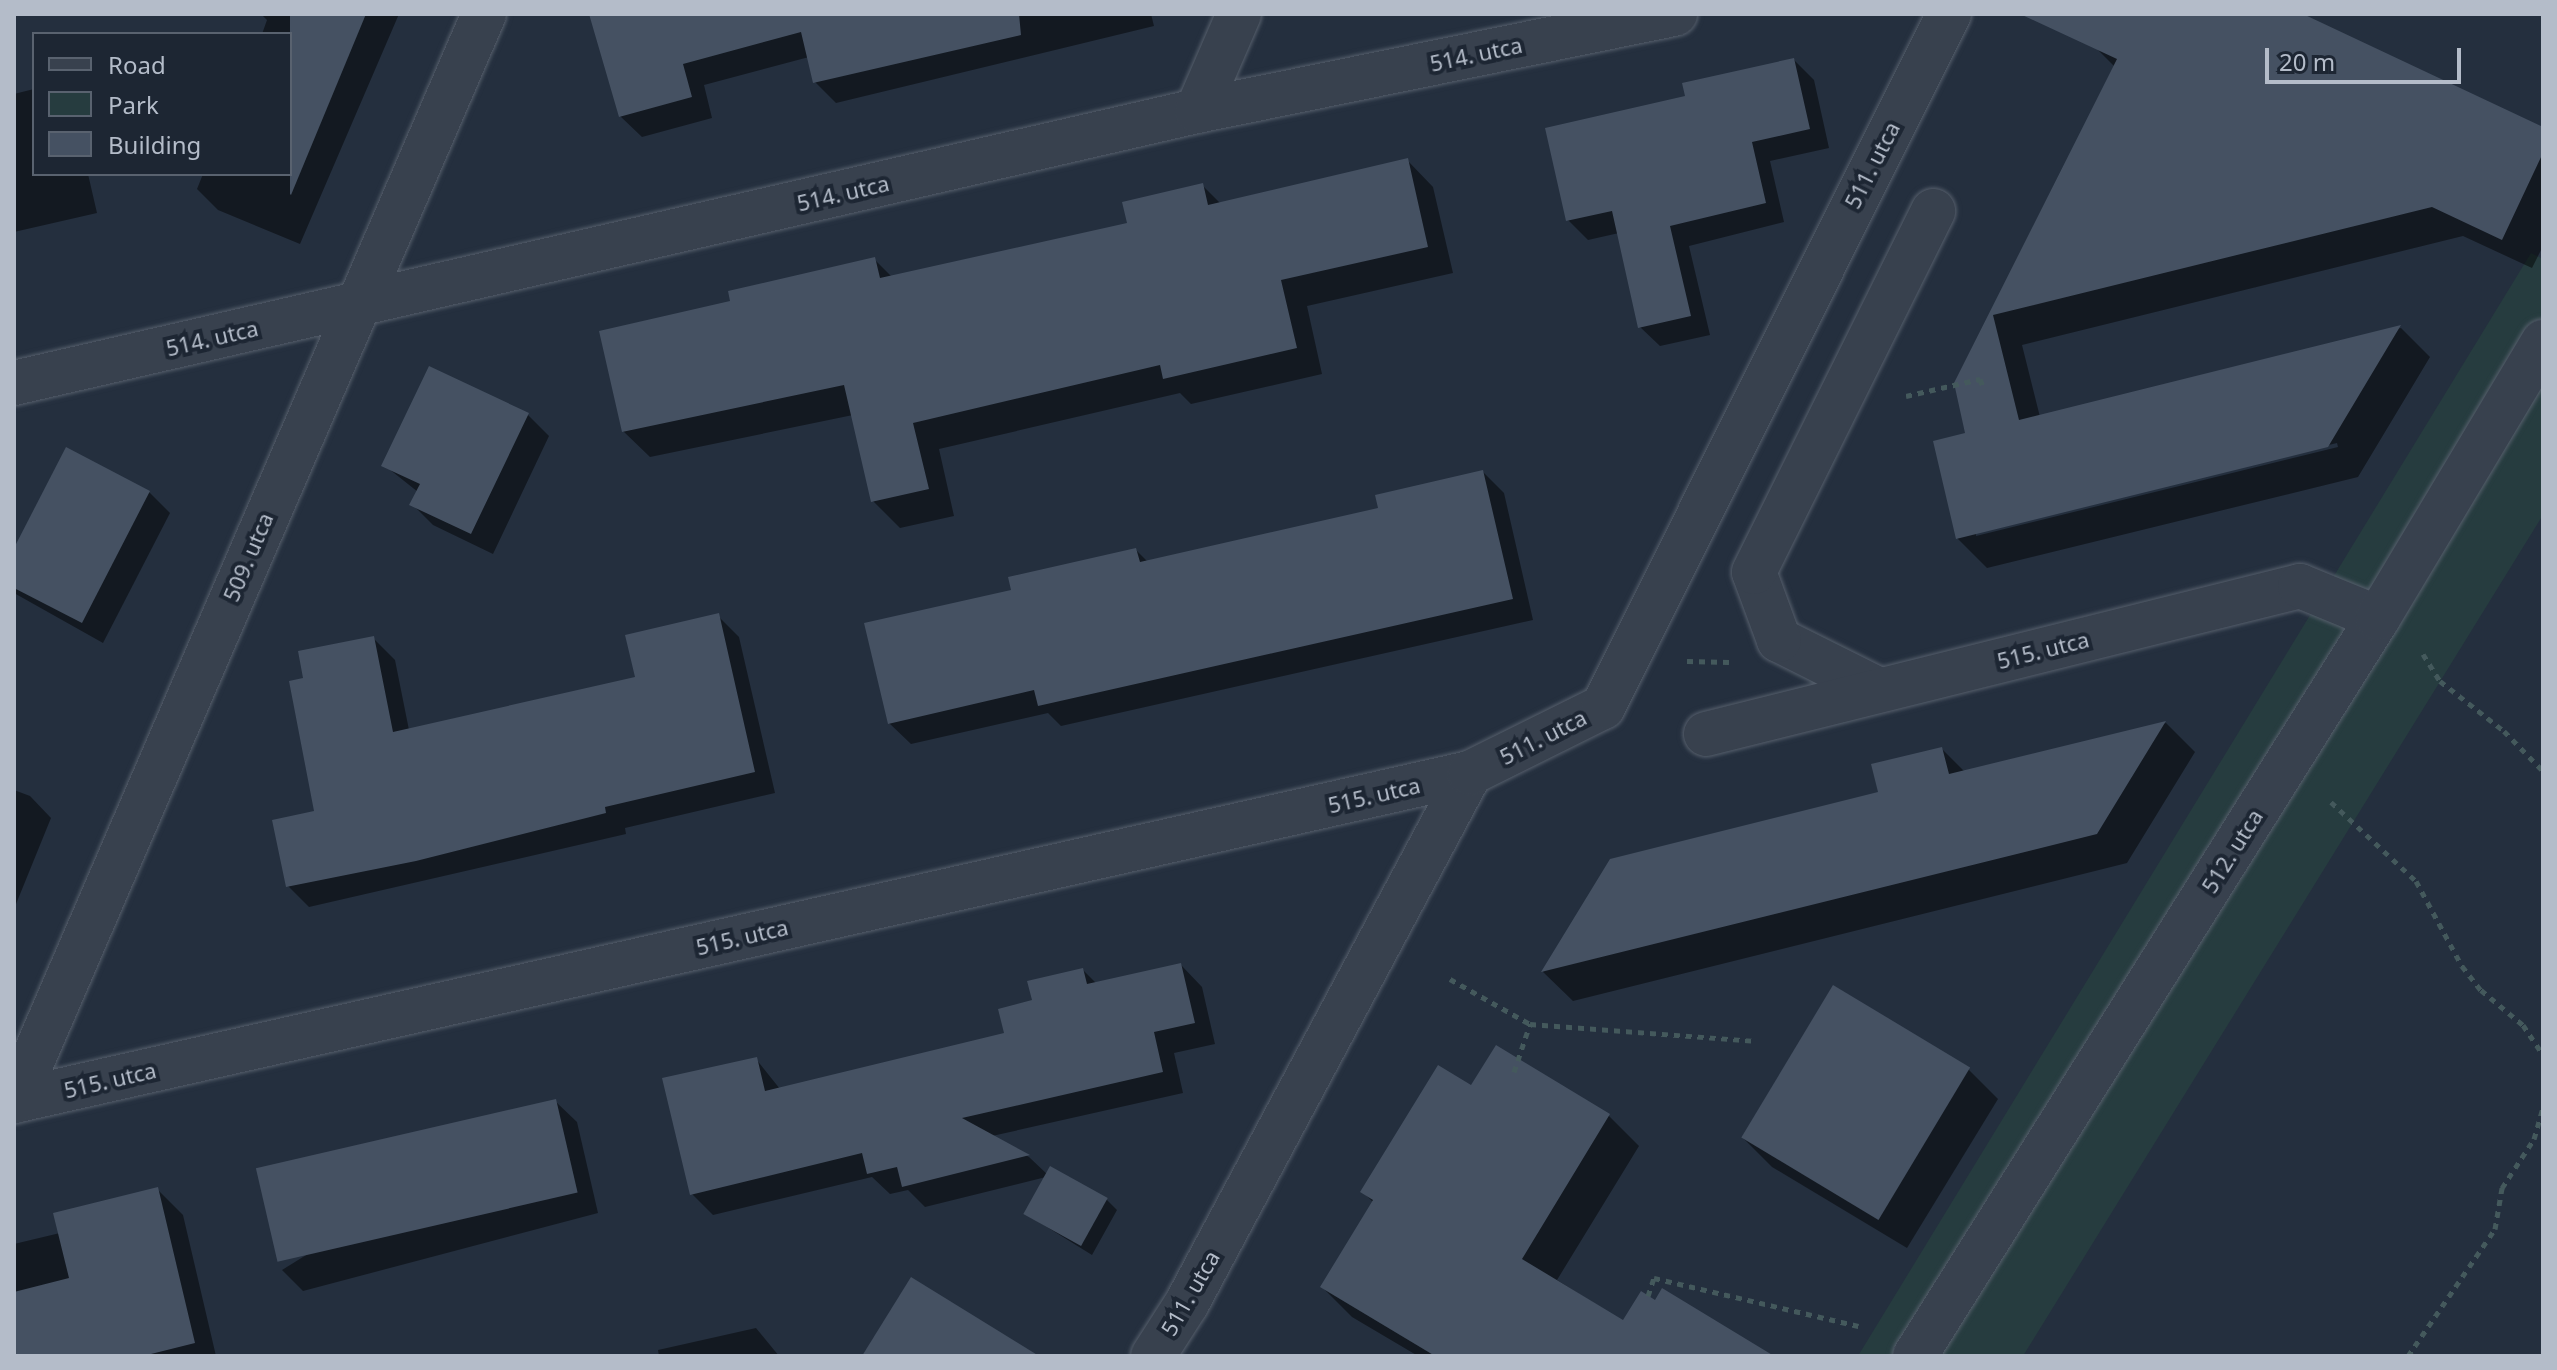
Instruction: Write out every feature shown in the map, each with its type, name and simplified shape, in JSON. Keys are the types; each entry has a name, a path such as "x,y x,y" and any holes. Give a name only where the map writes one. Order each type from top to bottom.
{"street":[{"name":"509. utca","path":"15,1101 484,14"},
{"path":"1197,111 1239,14"},
{"name":"514. utca","path":"14,383 1197,111 1675,14"},
{"name":"511. utca","path":"1153,1356 1187,1303 1470,773 1603,707 1949,14"},
{"path":"1879,690 1779,640 1754,572 1933,211"},
{"name":"512. utca","path":"1915,1356 2383,608 2543,342"},
{"name":"515. utca","path":"1706,734 2300,586 2383,608"},
{"name":"515. utca","path":"15,1101 1470,773"}],"path":[{"path":"1894,399 1980,379 1984,389"},
{"path":"2383,608 2417,625 2431,671 2543,771"},
{"path":"2289,759 2416,881 2462,966 2481,990 2523,1025 2543,1055"},
{"path":"1450,979 1530,1024 1754,1041"},
{"path":"1514,1072 1530,1024"},
{"path":"2408,1356 2495,1229 2502,1188 2534,1139 2543,1108"},
{"path":"1648,1296 1654,1278 1858,1326"}],"green space":[{"path":"2531,253 2543,259 2543,515 2023,1356 1858,1356"}],"building":[{"path":"290,14 366,14 291,195 292,32"},
{"path":"589,14 1019,14 1021,35 813,83 801,32 683,64 692,97 619,117"},
{"path":"2020,14 2303,14 2543,127 2543,153 2502,240 2432,207 1993,315 2019,420 2401,325 2328,447 1956,539 1933,441 1965,433 1954,383 2117,59"},
{"path":"1794,58 1810,129 1752,142 1766,203 1670,226 1691,316 1638,328 1612,211 1566,221 1545,128 1685,96 1682,83"},
{"path":"1408,158 1428,247 1281,280 1297,348 1163,379 1160,365 913,423 929,489 871,502 844,385 622,432 599,331 730,301 728,291 875,257 880,278 1127,223 1122,202 1203,183 1208,205"},
{"path":"429,366 529,413 471,534 409,505 420,484 381,466"},
{"path":"66,447 150,491 82,623 14,588 14,548"},
{"path":"1483,470 1513,599 1038,706 1034,690 888,724 864,623 1011,590 1008,577 1136,548 1140,562 1378,508 1375,495"},
{"path":"719,613 755,772 605,807 606,813 416,861 286,887 272,820 314,811 289,681 303,678 298,651 374,636 393,732 635,677 625,635"},
{"path":"2166,721 2097,834 1541,972 1610,859 1878,792 1871,764 1942,747 1949,774"},
{"path":"1181,963 1195,1023 1154,1032 1163,1072 962,1118 1030,1155 902,1187 897,1167 867,1174 862,1153 690,1195 662,1078 757,1057 765,1091 1004,1033 998,1009 1032,1000 1027,981 1083,968 1087,984"},
{"path":"1833,985 1970,1067 1878,1220 1741,1138"},
{"path":"1496,1045 1610,1114 1522,1259 1623,1320 1641,1291 1655,1300 1662,1288 1774,1356 1435,1356 1320,1287 1373,1200 1360,1192 1438,1065 1471,1085"},
{"path":"556,1099 578,1193 277,1262 256,1168"},
{"path":"1050,1166 1108,1198 1081,1246 1023,1214"},
{"path":"158,1187 195,1343 143,1356 14,1356 14,1292 69,1278 53,1213"},
{"path":"911,1277 1039,1356 862,1356"}]}
